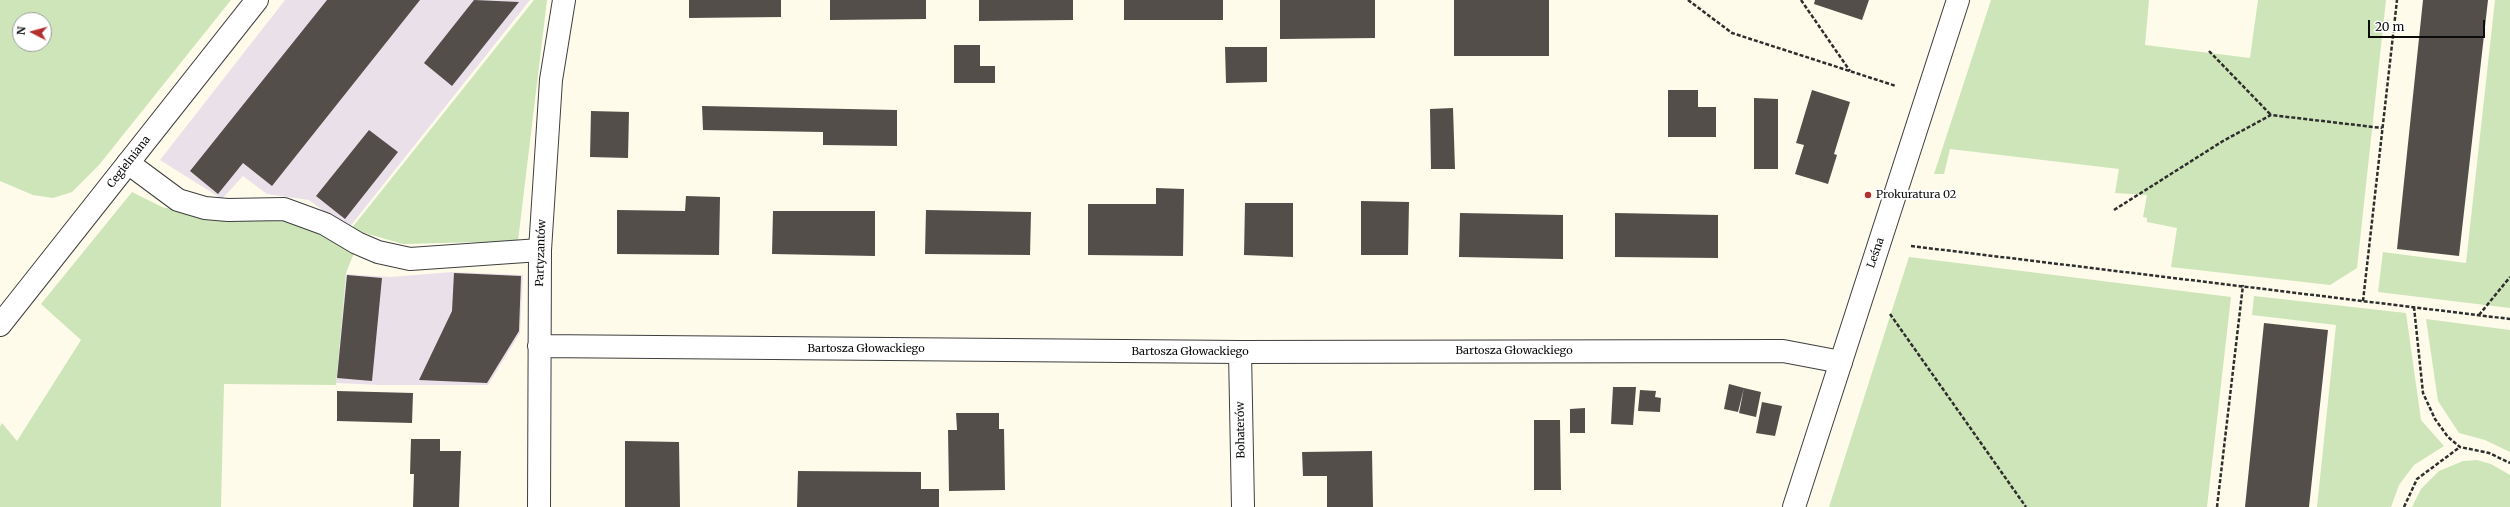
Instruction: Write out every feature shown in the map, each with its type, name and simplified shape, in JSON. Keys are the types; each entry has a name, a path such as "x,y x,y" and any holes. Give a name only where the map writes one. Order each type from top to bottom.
{"street":[{"name":"Cegielniana","path":"0,325 257,0"},
{"name":"Partyzantów","path":"539,507 540,250 551,80 564,0"},
{"name":"Leśna","path":"1794,507 1958,0"},
{"path":"128,163 178,200 205,208 228,210 284,209 325,224 357,243 378,252 410,259 540,250"},
{"name":"Bartosza Głowackiego","path":"539,346 1240,352 1783,351 1840,362"},
{"name":"Bohaterów","path":"1240,352 1243,507"}],"path":[{"path":"1688,0 1732,33 1896,86"},
{"path":"1801,0 1850,72"},
{"path":"2363,301 2397,0"},
{"path":"2209,51 2271,115"},
{"path":"2114,210 2211,149 2271,115 2382,128"},
{"path":"1904,246 2243,285 2510,319"},
{"path":"2479,315 2510,277"},
{"path":"2217,507 2243,285"},
{"path":"2414,307 2424,393 2435,419 2448,437 2460,447 2489,453 2510,463"},
{"path":"1888,312 2026,507"},
{"path":"2404,507 2417,479 2460,447"}],"shaded area":[{"path":"285,0 530,0 348,229 309,200 267,194 243,176 222,199 160,160"},
{"path":"453,272 523,275 520,333 488,385 381,385 336,383 346,274 390,277"}],"green space":[{"path":"0,0 231,0 99,165 72,192 53,198 33,195 0,181"},
{"path":"534,0 547,0 518,241 403,244 351,229"},
{"path":"1991,0 2149,0 2145,45 2250,58 2258,0 2386,0 2357,268 2330,285 2171,267 2177,228 2147,222 2147,218 2143,217 2147,195 2115,193 2119,169 1950,149 1944,174 1934,174"},
{"path":"2495,0 2510,0 2510,308 2378,292 2383,252 2466,263"},
{"path":"132,192 162,207 184,212 258,220 288,221 318,231 354,253 346,273 336,385 224,384 221,507 0,507 0,427 2,423 17,441 81,340 41,304"},
{"path":"1909,257 2231,297 2207,507 1829,507"},
{"path":"2254,296 2406,313 2421,420 2444,446 2414,465 2399,485 2391,507 2317,507 2336,325 2252,315"},
{"path":"2426,319 2510,330 2510,452 2485,440 2459,433 2438,401"},
{"path":"2477,460 2491,464 2510,475 2510,507 2412,507 2421,489 2439,471 2463,461"}],"building":[{"path":"327,0 420,0 272,186 243,163 218,194 190,171"},
{"path":"474,0 519,2 452,86 424,63"},
{"path":"689,0 781,0 781,17 689,18"},
{"path":"830,0 926,0 926,19 830,20"},
{"path":"979,0 1073,0 1073,20 979,21"},
{"path":"1124,0 1223,0 1223,20 1124,20"},
{"path":"1280,0 1375,0 1375,38 1280,39"},
{"path":"1454,0 1549,0 1549,56 1454,56"},
{"path":"1815,0 1869,0 1862,20 1814,4"},
{"path":"2423,0 2488,0 2459,256 2397,249"},
{"path":"954,45 980,45 980,66 995,66 995,83 954,83"},
{"path":"1225,47 1267,47 1267,82 1226,83"},
{"path":"1668,90 1698,90 1698,107 1716,107 1716,137 1668,137"},
{"path":"1812,90 1850,102 1834,154 1837,155 1828,184 1795,174 1804,145 1796,143"},
{"path":"1754,98 1778,99 1778,169 1754,169"},
{"path":"702,106 897,110 897,146 823,145 823,132 703,130"},
{"path":"1453,108 1455,169 1431,169 1430,109"},
{"path":"591,111 629,112 628,158 590,157"},
{"path":"369,130 398,152 345,219 316,196"},
{"path":"1156,188 1184,189 1183,256 1088,255 1088,204 1156,204"},
{"path":"686,196 720,197 719,255 617,254 617,210 685,211"},
{"path":"1361,201 1409,202 1408,255 1361,255"},
{"path":"1245,203 1293,203 1293,257 1244,255"},
{"path":"926,210 1031,212 1030,255 925,254"},
{"path":"773,211 875,211 875,256 772,254"},
{"path":"1460,213 1563,215 1563,259 1459,257"},
{"path":"1615,213 1718,215 1718,258 1615,257"},
{"path":"454,273 521,276 519,331 487,383 419,380 452,311"},
{"path":"347,275 382,278 372,381 337,378"},
{"path":"2264,323 2328,330 2309,507 2245,507"},
{"path":"1729,384 1744,388 1738,412 1724,409"},
{"path":"1613,387 1636,387 1633,425 1611,424"},
{"path":"1744,388 1761,392 1756,417 1739,413"},
{"path":"1640,390 1656,391 1655,397 1661,398 1660,412 1638,411"},
{"path":"337,391 413,393 412,423 337,421"},
{"path":"1762,402 1782,406 1775,436 1756,433"},
{"path":"1585,408 1585,433 1570,433 1570,409"},
{"path":"956,413 999,413 999,429 1004,429 1005,490 949,491 948,430 957,430"},
{"path":"1534,420 1560,420 1561,490 1534,490"},
{"path":"411,439 440,439 440,451 461,451 459,507 413,507 414,474 410,474"},
{"path":"625,441 679,442 680,507 625,507"},
{"path":"1372,451 1373,507 1327,507 1327,476 1303,476 1302,452"},
{"path":"798,471 921,472 921,489 939,489 939,507 797,507"}],"place":[{"name":"Prokuratura 02","path":"1868,195"}]}
